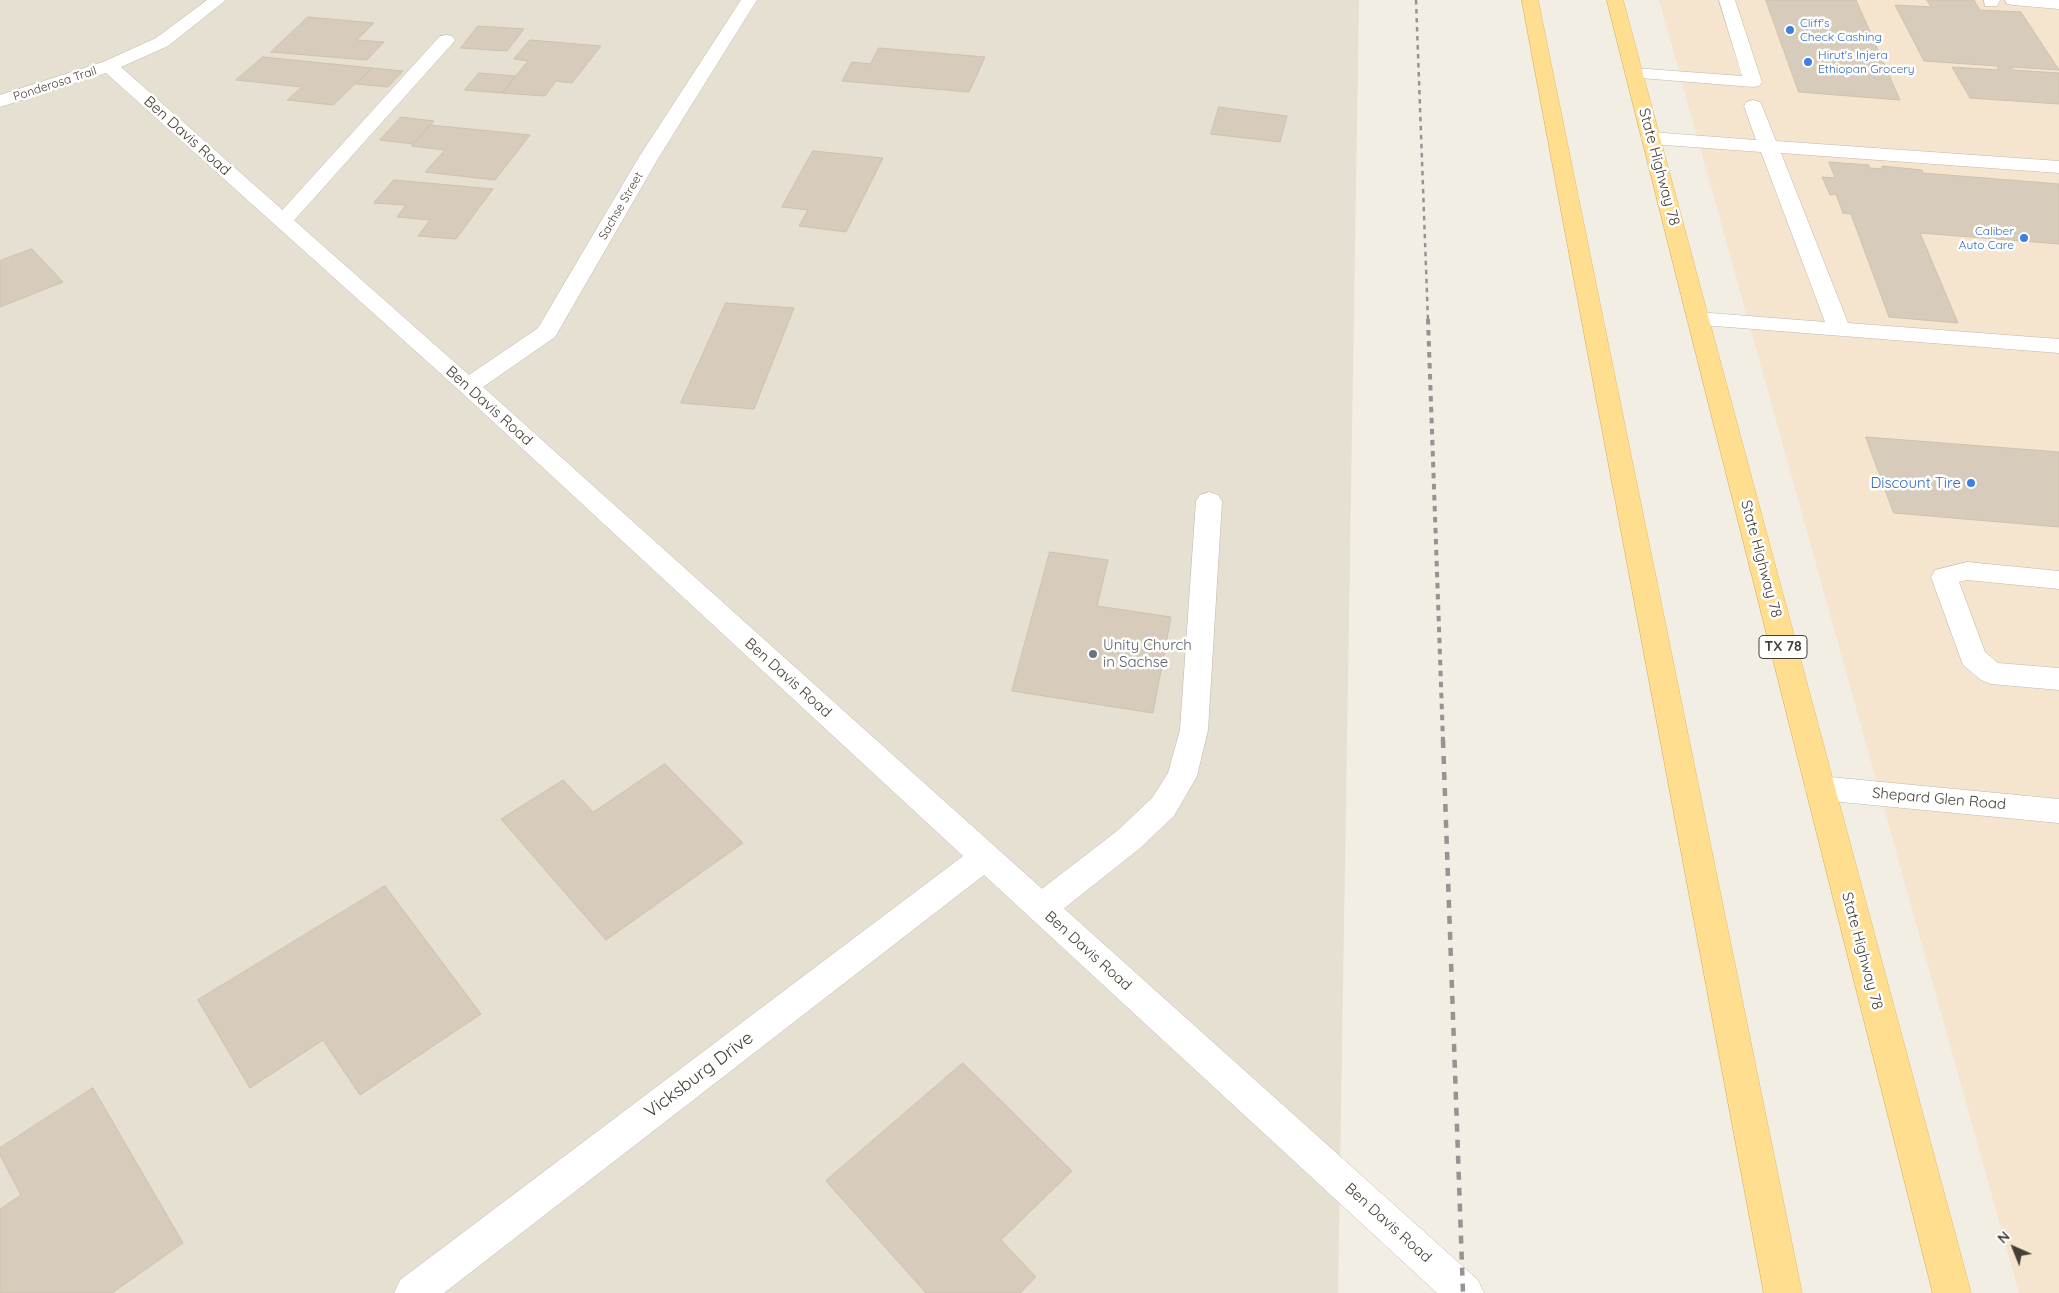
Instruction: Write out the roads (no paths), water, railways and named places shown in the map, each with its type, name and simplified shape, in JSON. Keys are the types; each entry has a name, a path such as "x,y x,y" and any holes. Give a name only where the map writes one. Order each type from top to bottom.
{"main road":[{"path":"1530,0 1784,1293"},
{"name":"State Highway 78","path":"1615,0 1952,1293"}],"street":[{"name":"Ponderosa Trail","path":"0,101 109,66 162,42 218,0"},
{"name":"Sachse Street","path":"468,386 547,332 649,157 749,0"},
{"path":"1634,73 1753,82 1727,0"},
{"path":"2013,0 2059,4"},
{"path":"283,221 446,40"},
{"name":"Ben Davis Road","path":"109,66 468,386 1466,1293"},
{"path":"1753,106 1839,330"},
{"path":"1651,138 2059,168"},
{"path":"1698,319 2059,346"},
{"path":"1041,908 1142,827 1163,807 1182,776 1194,730 1209,501"},
{"path":"2059,580 1966,571 1944,577 1973,658 1991,673 2059,678"},
{"name":"Shepard Glen Road","path":"1820,788 2059,810"},
{"name":"Vicksburg Drive","path":"413,1293 985,857"}],"railway":[{"path":"1416,0 1428,321"},
{"path":"1428,319 1443,741"},
{"path":"1443,740 1463,1293"}],"place":[{"name":"Cliff's Check Cashing","path":"1790,30"},
{"name":"Hirut's Injera Ethiopan Grocery","path":"1808,62"},
{"name":"Caliber Auto Care","path":"2024,238"},
{"name":"Discount Tire","path":"1971,483"},
{"name":"Unity Church in Sachse","path":"1093,654"}]}
